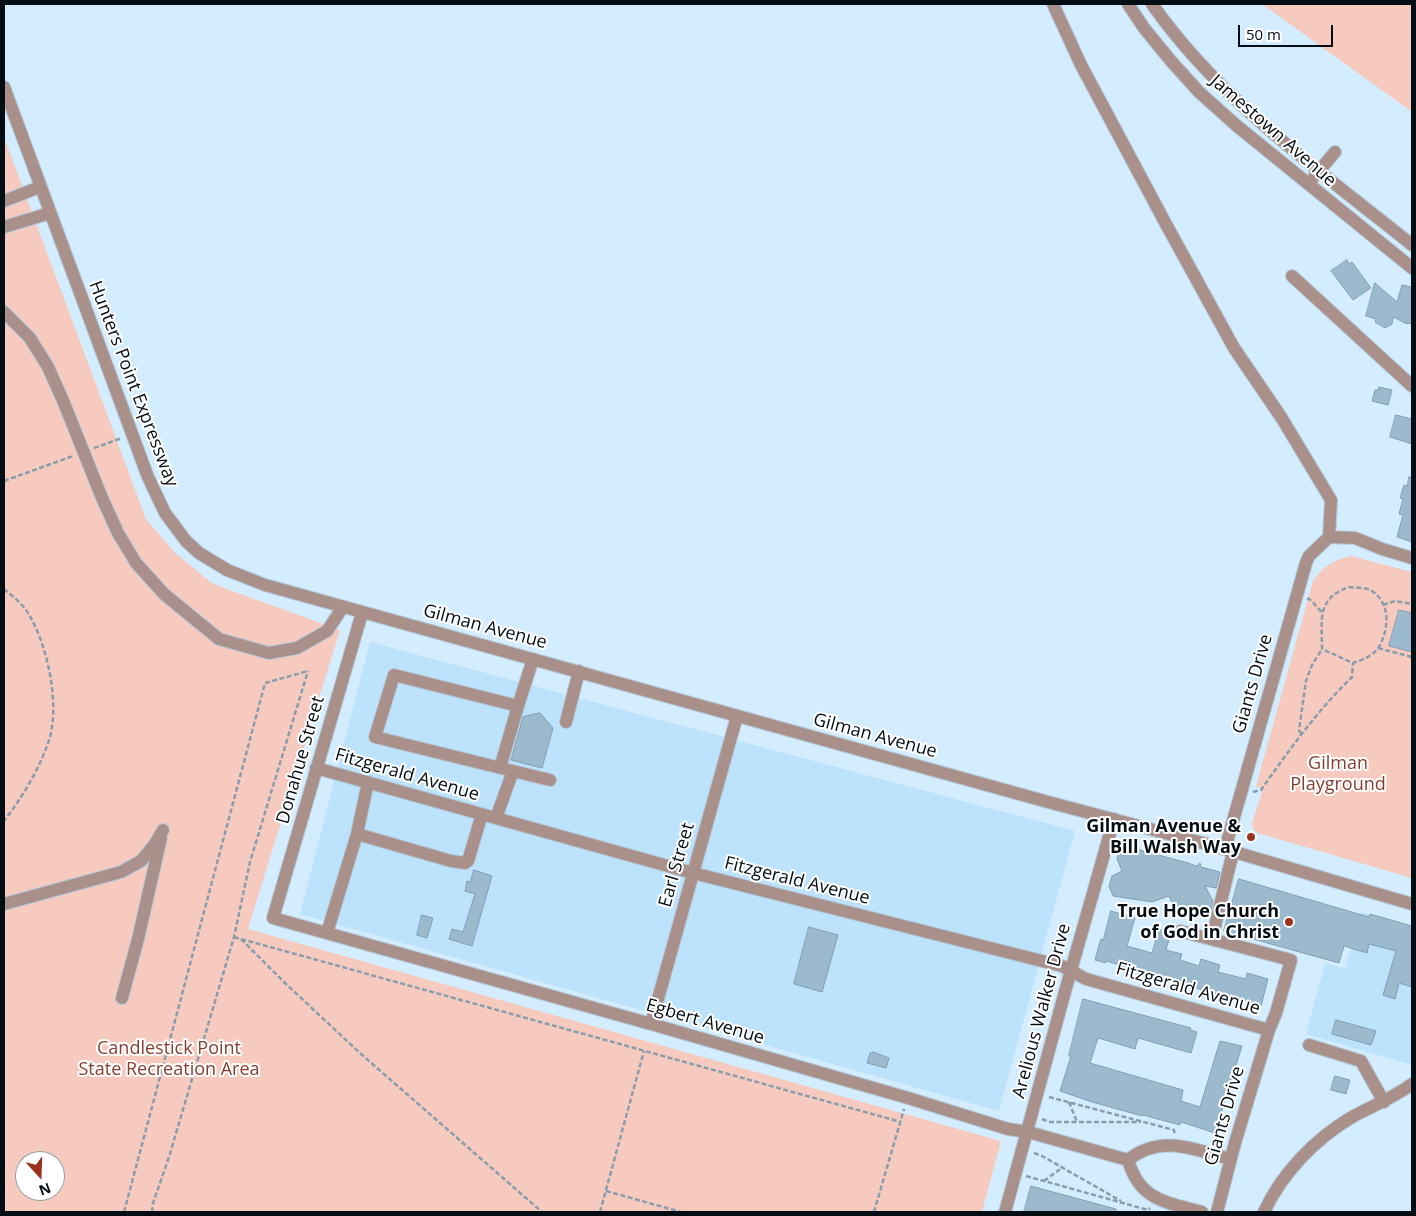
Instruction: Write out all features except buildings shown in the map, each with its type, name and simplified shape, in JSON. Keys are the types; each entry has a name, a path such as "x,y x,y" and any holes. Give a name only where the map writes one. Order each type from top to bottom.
{"street":[{"path":"1053,4 1081,65 1230,339 1281,417 1331,500 1329,537 1355,538 1412,558"},
{"name":"Jamestown Avenue","path":"1128,4 1160,48 1199,92 1307,184 1412,268"},
{"name":"Jamestown Avenue","path":"1152,4 1184,46 1254,117 1412,245"},
{"name":"Hunters Point Expressway","path":"4,87 148,477 165,513 199,553 212,562 265,585 328,603"},
{"path":"1307,184 1335,152"},
{"path":"4,201 40,187"},
{"path":"4,227 50,213"},
{"path":"1292,276 1412,386"},
{"path":"4,312 30,338 44,360 56,384 110,516 136,563 164,594 220,639 269,653 297,648 326,631 343,607"},
{"name":"Giants Drive","path":"1214,930 1240,796 1296,595 1308,556 1329,537"},
{"name":"Gilman Avenue","path":"328,603 1114,819 1412,904"},
{"name":"Donahue Street","path":"273,918 362,612"},
{"path":"496,818 518,706 533,659"},
{"path":"566,722 580,671"},
{"path":"518,706 394,674 375,738 550,780"},
{"name":"Earl Street","path":"651,1024 737,716"},
{"name":"Fitzgerald Avenue","path":"316,768 693,873 1062,966 1086,978 1268,1030"},
{"path":"327,933 356,834 368,782"},
{"path":"356,834 451,861 465,863 468,861 482,814"},
{"name":"Arelious Walker Drive","path":"1005,1212 1114,819"},
{"path":"4,904 121,872 141,861 155,844 163,830 151,888 122,998"},
{"name":"Egbert Avenue","path":"273,918 908,1098 1008,1130 1028,1132 1128,1160"},
{"name":"Giants Drive","path":"1180,931 1290,960 1276,1013 1268,1030 1230,1159 1217,1212"},
{"path":"1308,1045 1361,1061 1384,1102"},
{"path":"1264,1212 1287,1174 1314,1145 1338,1126 1384,1102 1412,1084"},
{"path":"1202,1212 1158,1200 1140,1187 1132,1174 1128,1160 1139,1151 1155,1146 1177,1145 1230,1159"}],"path":[{"path":"4,481 132,434"},
{"path":"1301,734 1299,730 1306,681 1312,665 1322,649 1322,612 1329,598 1339,591 1349,587 1370,590 1383,605 1388,622 1378,648 1366,658 1353,663 1322,649"},
{"path":"4,589 27,612 37,629 50,669 53,720 48,745 20,801 4,822"},
{"path":"1296,595 1310,599 1316,608 1322,612"},
{"path":"1383,605 1395,601 1412,604"},
{"path":"1378,648 1412,657"},
{"path":"1240,796 1261,790 1329,699 1352,677 1353,663"},
{"path":"124,1212 265,683 308,671 250,862 234,937 169,1157 153,1203 152,1212"},
{"path":"234,937 900,1122"},
{"path":"241,939 361,1054 542,1212"},
{"path":"600,1212 644,1051"},
{"path":"1038,1094 1174,1130 1177,1145"},
{"path":"874,1212 908,1098"},
{"path":"1069,1102 1077,1122"},
{"path":"1032,1116 1050,1122 1145,1122"},
{"path":"1023,1150 1042,1156 1063,1167 1124,1203"},
{"path":"1044,1181 1063,1167"},
{"path":"1016,1174 1148,1210 1158,1200"},
{"path":"606,1191 681,1212"}],"shaded area":[{"path":"370,642 1075,831 999,1111 300,914"},
{"path":"1361,912 1412,927 1412,1065 1306,1034 1325,963 1345,968"}],"green space":[{"path":"1262,4 1412,4 1412,112"},
{"name":"Candlestick Point State Recreation Area","path":"4,137 146,519 174,552 213,584 340,630 248,929 1001,1141 982,1212 4,1212"},
{"name":"Gilman Playground","path":"1351,556 1412,572 1412,878 1257,833 1253,829 1252,823 1263,789 1256,786 1313,581 1329,564"}],"place":[{"name":"Gilman Avenue & Bill Walsh Way","path":"1251,837"},
{"name":"True Hope Church of God in Christ","path":"1289,922"}]}
